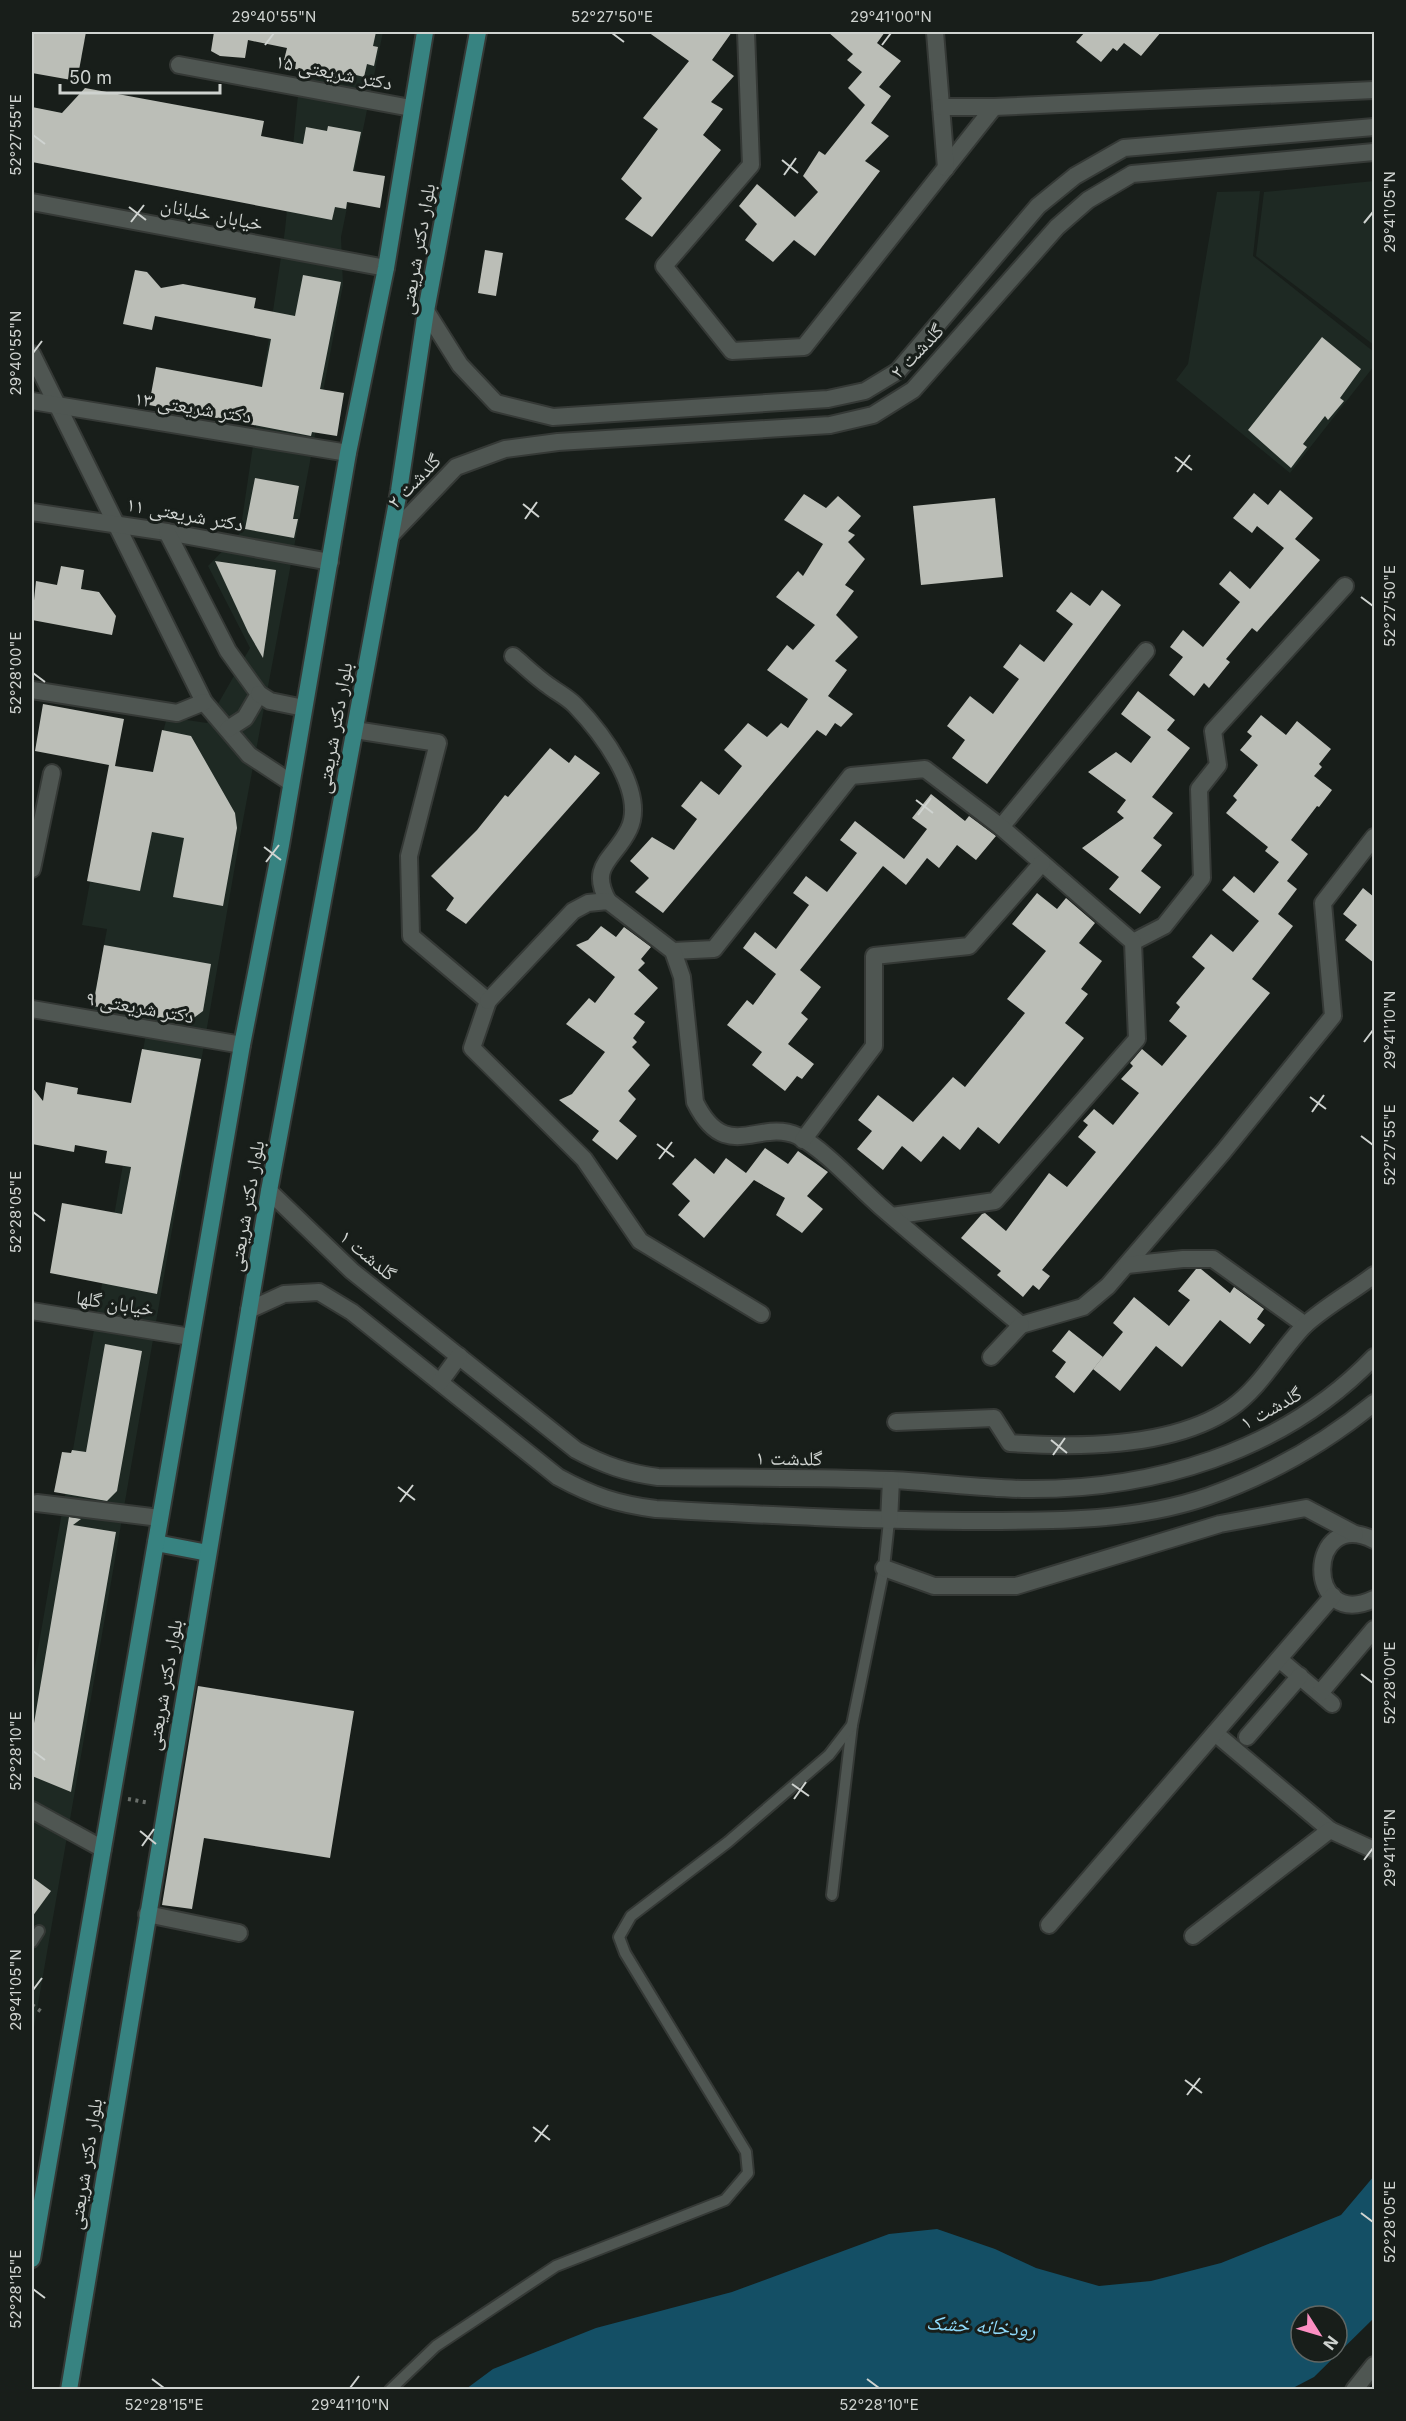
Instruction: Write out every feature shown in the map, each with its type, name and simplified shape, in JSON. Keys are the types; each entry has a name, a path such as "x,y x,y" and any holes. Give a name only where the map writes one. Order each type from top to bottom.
{"main road":[{"name":"بلوار دکتر شریعتی","path":"32,2259 242,1045 281,845 348,453 386,268 425,32"},
{"name":"بلوار دکتر شریعتی","path":"69,2390 269,1191 391,535 426,311 477,32"},
{"path":"156,1544 208,1553"}],"street":[{"path":"746,32 751,165 664,266 732,351 804,346 994,107"},
{"path":"935,32 946,168"},
{"name":"۱۵ دکتر شریعتی","path":"179,65 411,108"},
{"path":"941,107 994,107 1374,90"},
{"name":"گلدشت ۲","path":"426,311 460,365 496,403 553,417 828,399 865,391 898,371 1038,206 1075,176 1124,148 1374,127"},
{"name":"گلدشت ۲","path":"391,535 456,466 505,448 558,442 830,425 873,415 913,390 1057,227 1088,200 1132,174 1374,152"},
{"name":"خیابان خلبانان","path":"32,201 386,268"},
{"path":"32,354 59,406 113,523 204,702 249,755 290,782"},
{"name":"۱۳ دکتر شریعتی","path":"32,401 348,453"},
{"name":"۱۱ دکتر شریعتی","path":"32,513 113,523 330,562"},
{"path":"166,532 228,651 259,694 270,700 304,708"},
{"path":"1133,942 1164,926 1202,878 1199,789 1218,765 1213,731 1346,586"},
{"path":"1001,827 1146,651"},
{"path":"513,656 573,703 599,733 617,760 633,798 630,828 599,874 600,886 608,901 673,951 682,977 695,1102 703,1119 719,1131 736,1138 780,1132 802,1140 838,1167 1021,1325"},
{"path":"32,690 177,712 204,702"},
{"path":"228,729 245,718 259,694"},
{"path":"355,730 438,743 409,856 411,936 489,1001"},
{"path":"673,951 714,949 851,776 925,768 1001,827 1133,942 1137,1039 995,1202 892,1216"},
{"path":"32,869 52,773"},
{"path":"991,1357 1021,1325 1083,1307 1127,1265 1333,1016 1323,903 1374,837"},
{"path":"802,1140 874,1046 874,956 969,946 1042,863"},
{"path":"608,901 588,903 573,911 489,1001 472,1048 584,1159 640,1241 761,1314"},
{"name":"دکتر شریعتی ۹","path":"32,1009 242,1045"},
{"name":"گلدشت ۱","path":"269,1191 352,1271 576,1450 607,1467 628,1473 658,1477 891,1480 1022,1489 1088,1487 1148,1478 1198,1466 1251,1444 1309,1413 1353,1380 1374,1357"},
{"path":"1127,1265 1183,1259 1214,1259 1305,1325"},
{"path":"896,1422 994,1418 1010,1443 1031,1445 1116,1444 1188,1430 1232,1408 1305,1325 1374,1275"},
{"path":"249,1310 284,1294 319,1292 352,1312 558,1478 595,1497 621,1505 656,1509 889,1521 1090,1519 1175,1505 1207,1497 1264,1473 1326,1440 1374,1403"},
{"name":"خیابان گلها","path":"32,1311 191,1337"},
{"path":"440,1382 459,1356"},
{"path":"889,1521 891,1480"},
{"path":"38,1503 160,1518"},
{"path":"884,1568 934,1586 1016,1586 1220,1524 1283,1510 1306,1508 1354,1534 1374,1540"},
{"path":"1354,1534 1333,1542 1321,1563 1321,1576 1333,1596 1354,1605 1374,1599"},
{"path":"1048,1926 1333,1596"},
{"path":"1279,1659 1326,1698 1374,1629"},
{"path":"1247,1737 1300,1676"},
{"path":"1215,1733 1330,1830 1374,1850"},
{"path":"32,1810 103,1849"},
{"path":"1193,1936 1330,1830"},
{"path":"147,1914 239,1933"},
{"path":"1354,2390 1374,2365"}],"lane":[{"path":"832,1894 852,1725 884,1568 889,1521"},
{"path":"390,2390 436,2346 556,2266 725,2200 748,2173 746,2152 625,1953 619,1937 631,1916 728,1842 829,1755 852,1725"},
{"path":"32,1942 39,1931"}],"path":[{"path":"112,1796 165,1806"},
{"path":"32,2005 42,2012"}],"shaded area":[{"path":"304,32 383,32 341,237 343,285 241,831 32,2039 32,1683 148,1022 89,1013 107,946 104,945 107,929 82,925 90,882 122,887 167,717 207,723 250,648 208,566 240,533 285,230"},
{"path":"1374,181 1374,345 1256,256 1264,192"},
{"path":"1260,191 1253,256 1374,352 1374,366 1290,473 1176,380 1188,364 1217,192"}],"water":[{"name":"رودخانه خشک","path":"1374,2176 1374,2318 1349,2343 1349,2304 1289,2304 1289,2364 1327,2364 1314,2377 1291,2389 466,2389 493,2369 596,2328 732,2292 889,2234 937,2229 995,2249 1036,2268 1099,2286 1151,2281 1221,2263 1341,2215"}],"building":[{"path":"32,32 86,32 77,81 32,73"},
{"path":"214,32 376,32 373,46 378,47 374,66 367,64 364,77 352,74 350,81 295,69 296,62 284,60 287,48 248,40 245,58 220,56 211,51"},
{"path":"648,32 732,32 712,60 734,76 711,102 723,109 703,135 721,150 652,237 625,219 642,198 621,179 658,129 643,118 689,61"},
{"path":"828,32 885,32 877,43 901,61 879,87 891,96 871,123 889,136 865,161 880,171 815,256 794,240 773,262 745,240 757,224 739,206 757,184 795,217 818,192 803,176 819,151 825,155 865,105 848,88 862,72 847,60 853,54"},
{"path":"1085,32 1161,32 1141,56 1124,43 1117,51 1113,48 1101,62 1076,42"},
{"path":"85,88 264,121 261,136 303,144 306,127 327,131 328,126 361,132 353,171 385,176 380,208 347,202 346,209 335,207 332,220 32,162 32,107 62,113"},
{"path":"485,250 503,253 496,296 478,293"},
{"path":"135,270 147,272 161,288 183,284 256,298 254,308 295,316 303,275 341,282 320,389 344,393 337,436 312,432 311,436 149,405 156,367 262,387 271,339 155,316 152,330 123,324"},
{"path":"1322,337 1361,369 1340,398 1344,401 1328,420 1325,416 1303,444 1307,447 1291,468 1248,430"},
{"path":"255,478 299,486 293,519 298,519 294,538 245,529"},
{"path":"1280,490 1313,518 1295,539 1320,560 1257,632 1252,628 1226,659 1230,662 1209,688 1204,683 1194,696 1169,675 1183,657 1170,647 1183,630 1203,647 1240,602 1219,584 1230,571 1250,589 1284,548 1257,526 1252,533 1233,518 1254,493 1268,505"},
{"path":"804,494 826,508 838,496 861,516 848,531 855,535 848,542 865,559 845,585 854,591 836,615 858,637 835,661 847,670 828,696 853,714 841,727 835,723 826,736 817,730 663,913 635,892 649,878 630,861 652,837 674,850 697,819 681,806 701,781 719,795 742,766 724,750 748,723 767,737 781,723 788,728 808,699 767,670 787,645 793,650 815,625 776,597 798,571 803,576 823,544 784,520"},
{"path":"995,498 1003,577 921,585 913,506"},
{"path":"215,561 276,570 263,658 248,632"},
{"path":"61,566 84,570 81,589 99,592 116,616 112,635 32,620 36,581 57,585"},
{"path":"1102,590 1121,605 987,784 952,758 965,740 947,726 970,696 993,714 1019,679 1003,667 1020,644 1044,662 1073,624 1056,611 1071,592 1090,606"},
{"path":"1138,691 1175,720 1167,730 1190,748 1152,797 1173,813 1153,838 1162,845 1141,871 1161,887 1140,914 1109,889 1119,877 1082,848 1124,818 1117,812 1126,800 1088,772 1116,752 1131,763 1151,737 1121,714"},
{"path":"43,704 124,719 115,766 153,772 162,730 191,736 235,813 237,828 223,906 173,897 184,838 152,832 140,891 87,881 109,765 35,751"},
{"path":"1261,715 1286,735 1297,721 1331,749 1319,764 1322,767 1314,776 1332,790 1291,840 1308,854 1287,881 1297,889 1278,914 1293,926 1252,979 1270,993 1042,1270 1050,1276 1039,1290 1033,1285 1023,1297 997,1275 1001,1271 961,1238 985,1213 1006,1231 1049,1173 1067,1187 1096,1152 1078,1137 1088,1125 1083,1121 1094,1109 1113,1125 1139,1093 1121,1079 1133,1066 1130,1063 1142,1049 1162,1066 1187,1036 1169,1021 1180,1007 1176,1003 1205,968 1192,957 1211,934 1233,952 1259,921 1222,890 1234,876 1254,893 1279,862 1265,851 1268,847 1226,813 1237,800 1233,796 1258,765 1240,750 1252,736 1247,732"},
{"path":"550,748 569,763 575,755 600,773 466,924 446,910 454,898 431,876 477,830 505,795 508,797"},
{"path":"931,794 965,821 969,816 996,836 976,860 957,845 939,868 927,858 906,885 883,866 800,970 821,987 801,1013 808,1019 788,1044 814,1064 802,1079 797,1076 785,1091 752,1065 762,1052 727,1025 747,1000 753,1005 776,974 743,948 755,932 776,949 809,905 793,893 806,876 827,892 857,853 840,840 855,821 904,859 927,829 912,818"},
{"path":"1363,888 1374,897 1374,963 1345,940 1357,925 1343,914"},
{"path":"1037,893 1057,909 1066,898 1095,923 1079,943 1102,961 1081,989 1088,994 1065,1023 1084,1038 999,1144 978,1127 960,1150 943,1136 921,1162 902,1146 883,1170 857,1149 872,1131 858,1120 878,1095 913,1122 953,1077 965,1087 1025,1013 1007,999 1046,951 1012,924"},
{"path":"601,926 616,937 624,927 651,947 641,959 645,963 638,970 658,988 634,1014 645,1022 633,1038 637,1042 632,1047 650,1065 628,1091 636,1099 619,1121 637,1136 617,1160 592,1140 599,1131 559,1100 572,1094 605,1052 566,1024 589,998 595,1003 615,977 576,945 588,940"},
{"path":"104,945 211,964 203,1011 187,1023 93,1006"},
{"path":"142,1049 201,1059 157,1294 50,1273 62,1203 122,1214 131,1167 105,1163 107,1151 75,1145 74,1152 32,1144 32,1087 43,1101 46,1082 78,1088 77,1094 131,1103"},
{"path":"765,1148 788,1164 798,1151 828,1172 807,1196 823,1209 802,1233 776,1215 785,1198 754,1180 704,1238 678,1215 690,1201 672,1184 695,1158 714,1174 726,1158 746,1173"},
{"path":"1196,1269 1201,1269 1230,1293 1234,1287 1264,1309 1257,1319 1265,1325 1250,1344 1220,1320 1182,1367 1156,1346 1120,1391 1093,1369 1123,1332 1113,1323 1134,1297 1169,1326 1190,1300 1178,1291"},
{"path":"1069,1330 1103,1357 1074,1393 1055,1377 1066,1362 1052,1351"},
{"path":"105,1344 142,1351 117,1491 107,1501 54,1492 62,1452 71,1453 72,1450 86,1452"},
{"path":"69,1517 81,1519 73,1525 116,1532 71,1792 32,1776 32,1735"},
{"path":"198,1686 354,1711 330,1858 204,1838 192,1909 162,1905"},
{"path":"32,1877 51,1891 32,1917"}]}
